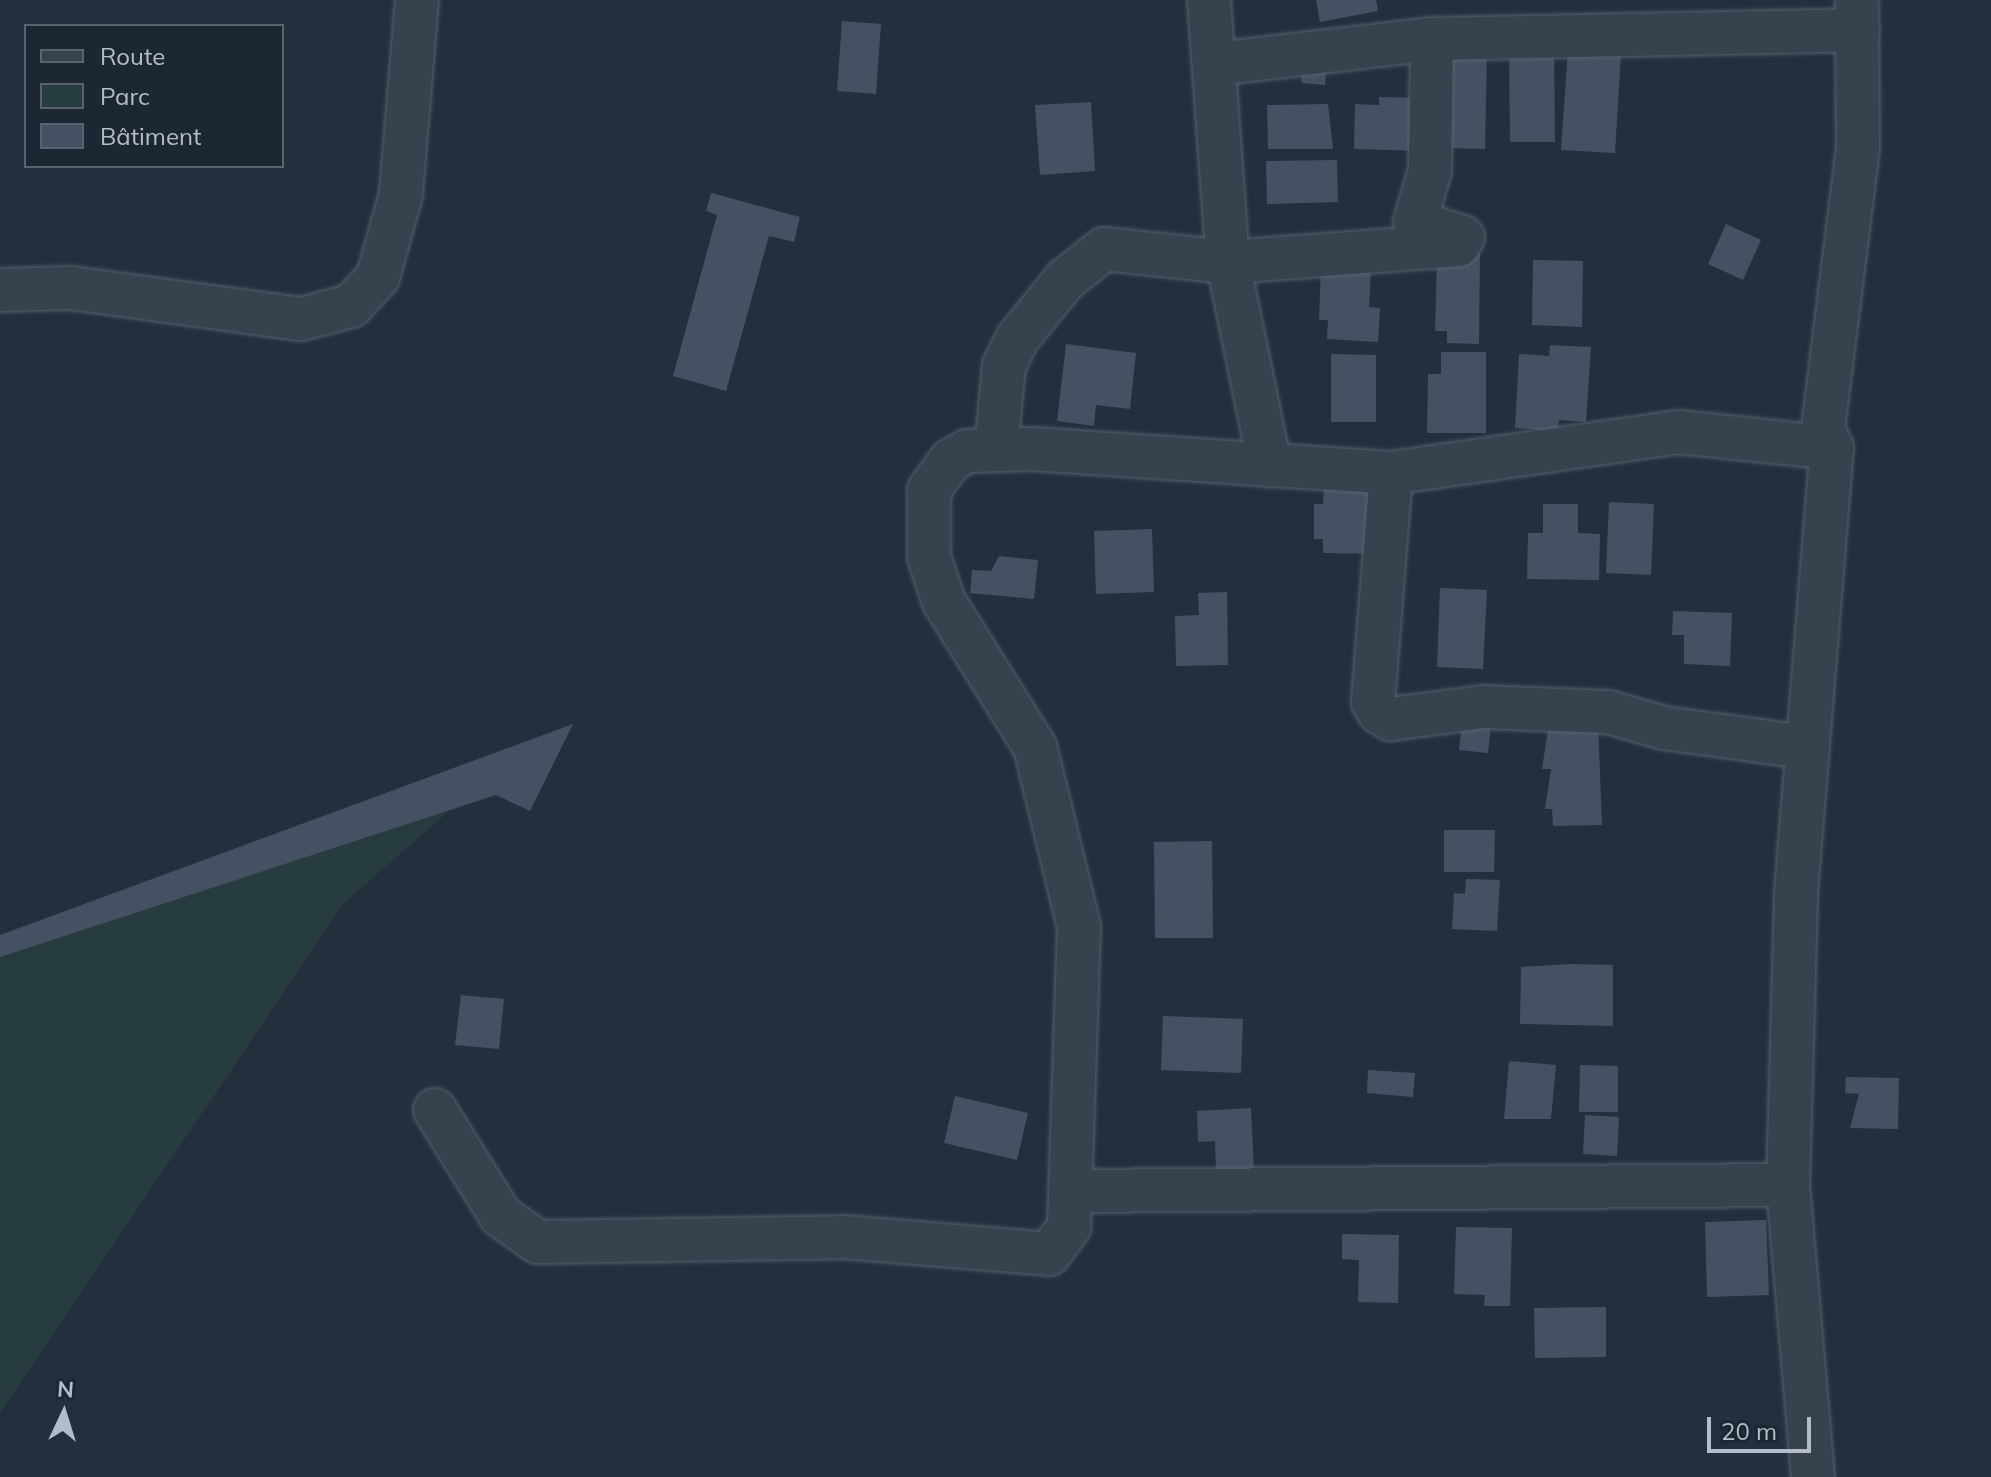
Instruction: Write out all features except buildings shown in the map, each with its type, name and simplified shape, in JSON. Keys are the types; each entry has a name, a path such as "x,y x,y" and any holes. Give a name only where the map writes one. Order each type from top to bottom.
{"street":[{"path":"0,290 71,288 301,319 351,306 378,277 401,194 417,0"},
{"path":"1209,0 1228,262 1270,466"},
{"path":"1216,64 1432,39 1858,15 1858,147 1823,429 1832,448 1804,747 1788,1185 1813,1477"},
{"path":"996,450 1004,366 1017,339 1092,257 1111,248 1228,262 1458,245 1463,237 1415,222 1430,170 1432,39"},
{"path":"435,1110 501,1216 538,1242 844,1237 1049,1254 1069,1227 1079,927 1068,864 1035,747 944,602 929,557 929,490 939,473 968,451 996,450 1391,473 1678,432 1832,448"},
{"path":"1391,473 1373,702 1380,713 1391,719 1483,707 1608,712 1664,728 1804,747"},
{"path":"1072,1191 1788,1185"}],"green space":[{"path":"491,774 343,904 0,1413 0,945"}]}
